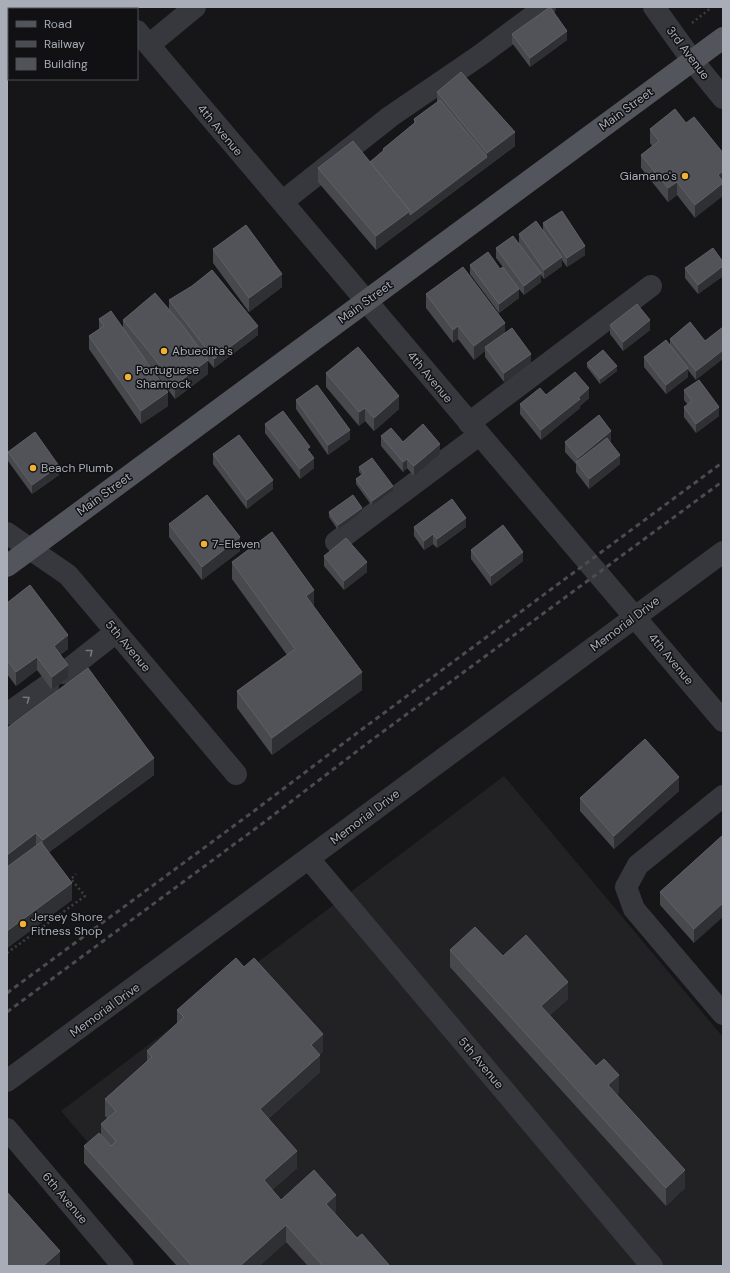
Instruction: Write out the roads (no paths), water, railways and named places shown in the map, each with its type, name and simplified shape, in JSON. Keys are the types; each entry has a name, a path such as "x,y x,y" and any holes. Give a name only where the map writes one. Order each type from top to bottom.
{"main road":[{"name":"Main Street","path":"7,566 723,38"}],"street":[{"path":"143,38 195,7"},
{"path":"282,202 391,116 479,56 545,7"},
{"name":"3rd Avenue","path":"654,7 692,60 723,98"},
{"name":"4th Avenue","path":"143,38 723,721"},
{"path":"336,542 651,286"},
{"name":"5th Avenue","path":"7,533 68,575 236,774"},
{"name":"Memorial Drive","path":"7,1081 310,859 723,552"},
{"path":"7,714 56,679 116,632"},
{"path":"723,796 638,866 626,887 634,909 723,1014"},
{"name":"5th Avenue","path":"310,859 652,1266"},
{"name":"6th Avenue","path":"7,1129 123,1266"}],"railway":[{"path":"7,993 723,462"},
{"path":"7,1012 263,823 369,742 723,481"}],"place":[{"name":"Giamano's","path":"685,176"},
{"name":"Abueolita's","path":"164,351"},
{"name":"Portuguese Shamrock","path":"128,377"},
{"name":"Beach Plumb","path":"33,468"},
{"name":"7-Eleven","path":"204,544"},
{"name":"Jersey Shore Fitness Shop","path":"23,924"}]}
